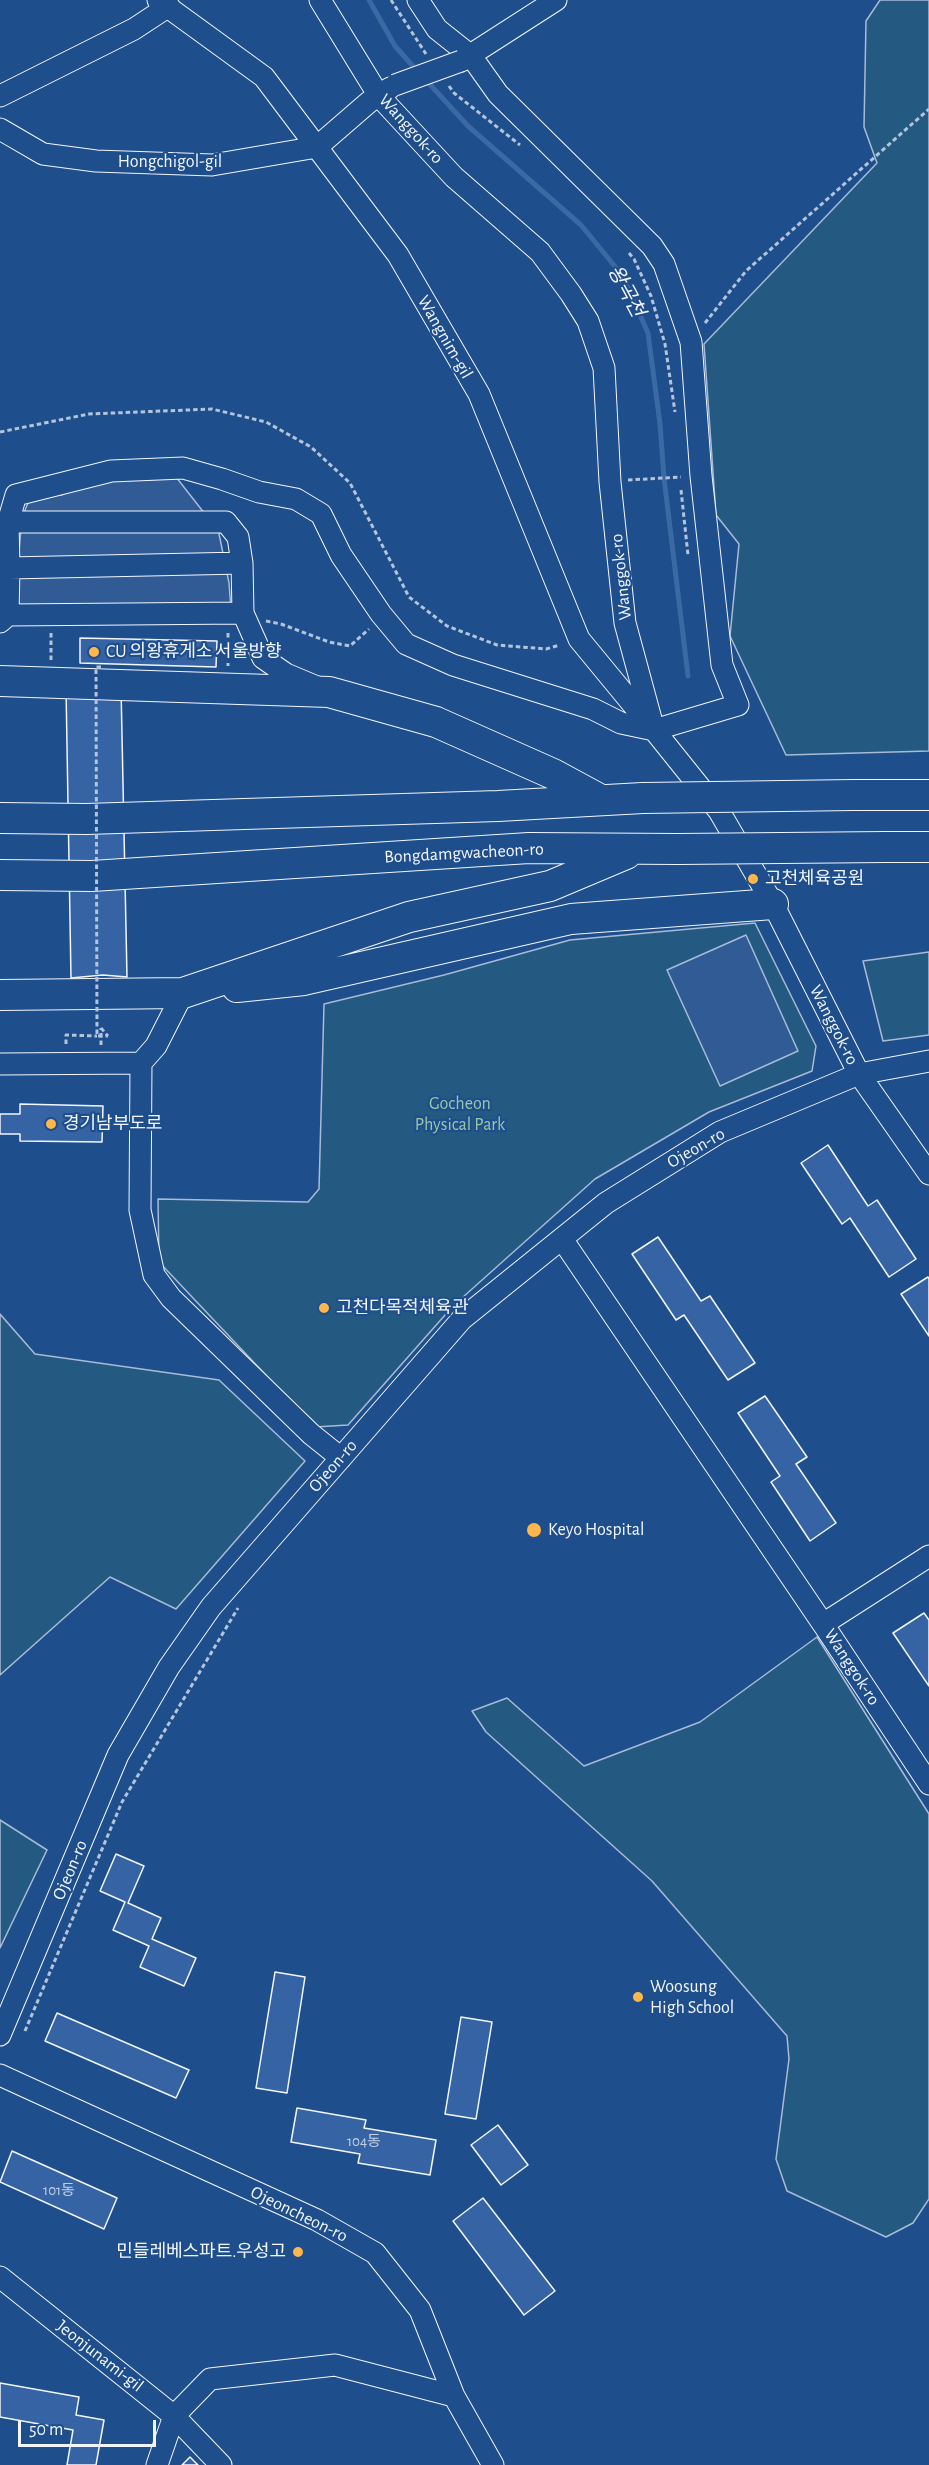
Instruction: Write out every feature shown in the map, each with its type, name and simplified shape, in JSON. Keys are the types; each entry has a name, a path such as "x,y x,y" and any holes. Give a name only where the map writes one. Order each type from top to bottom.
{"highway":[{"path":"0,681 329,692 436,722 553,774 600,800"},
{"path":"0,818 86,819 498,806 643,798 929,795"},
{"name":"Bongdamgwacheon-ro","path":"0,875 92,876 529,848 929,847"},
{"path":"183,993 409,917 550,886 639,849"},
{"path":"0,995 183,993 304,980 572,920 773,904"}],"street":[{"name":"Wanggok-ro","path":"320,0 454,177 540,252 588,321 604,368 610,482 625,623 654,729 719,811 773,904 859,1074 929,1174"},
{"path":"243,613 4,619 9,568 8,522 16,495 111,471 183,468 259,492 296,499 321,514 341,555 381,614 406,644 453,665 593,709 621,723 654,729 738,705 722,665 701,476 691,342 664,264 652,246 498,94 437,29 418,0"},
{"name":"Hongchigol-gil","path":"0,129 43,154 96,161 212,165 317,147 387,90 466,59 556,0"},
{"path":"0,96 134,29 163,3"},
{"name":"Wangnim-gil","path":"163,3 264,77 398,255 479,394 579,639 654,729"},
{"path":"8,522 226,522 238,537 242,563 243,613 263,658 286,674 329,692"},
{"path":"9,568 242,563"},
{"path":"183,993 156,1046 141,1063 140,1210 154,1275 171,1298 311,1434 341,1458"},
{"name":"Ojeon-ro","path":"0,2036 118,1755 169,1667 211,1607 462,1319 606,1203 720,1132 859,1074 929,1061"},
{"path":"0,1064 141,1063"},
{"path":"562,1239 823,1624"},
{"name":"Wanggok-ro","path":"929,1556 823,1624 929,1784"},
{"name":"Ojeoncheon-ro","path":"0,2075 317,2220 375,2253 420,2310 454,2397 493,2465"},
{"name":"Jeonjunami-gil","path":"0,2277 174,2416 221,2465"},
{"path":"157,2465 174,2416 210,2379 334,2365 454,2397"}],"path":[{"path":"691,342 746,271 929,109"},
{"path":"610,482 701,476"},
{"path":"97,1036 96,667 101,667"},
{"path":"77,1045 66,1045 66,1035 97,1036 108,1036 101,1028 101,1046"},
{"path":"25,2031 122,1802 240,1606"}],"green space":[{"path":"880,0 929,0 929,751 786,755 730,636 739,544 716,515 704,344 877,163 864,127 866,21"},
{"name":"Gocheon Physical Park","path":"755,923 816,1046 812,1071 709,1112 595,1179 453,1306 348,1425 315,1427 159,1262 158,1199 308,1202 319,1189 324,1004 444,975 570,940"},
{"path":"929,952 929,1035 883,1041 863,961"},
{"path":"0,1314 35,1354 219,1380 305,1461 176,1609 110,1577 0,1675"},
{"path":"817,1637 929,1814 929,2199 913,2223 886,2237 787,2191 776,2159 789,2059 787,2036 652,1881 486,1732 472,1711 507,1698 584,1766 700,1722"},
{"path":"0,1820 47,1850 0,1948"}],"shaded area":[{"path":"176,477 205,514 215,514 229,583 232,623 18,622 17,575 22,517 31,496 62,495 71,486 109,479"},
{"path":"746,935 798,1051 720,1086 667,970"}],"building":[{"path":"80,638 217,641 216,667 80,663"},
{"path":"121,687 127,977 103,975 71,978 66,688"},
{"name":"경기남부도로","path":"20,1104 103,1106 102,1142 20,1141 20,1134 0,1134 0,1114 20,1114"},
{"path":"828,1145 868,1206 877,1200 916,1259 889,1277 850,1218 842,1224 801,1163"},
{"path":"658,1237 701,1301 710,1296 755,1363 728,1380 684,1315 676,1320 632,1254"},
{"path":"928,1277 929,1279 929,1336 901,1294"},
{"path":"765,1396 807,1457 796,1464 836,1523 810,1541 771,1482 780,1476 738,1413"},
{"path":"924,1613 929,1620 929,1686 893,1633"},
{"path":"116,1854 144,1866 128,1903 161,1918 152,1939 196,1958 184,1986 140,1967 149,1946 113,1930 125,1902 100,1891"},
{"path":"275,1972 305,1977 287,2093 256,2088"},
{"path":"57,2013 189,2070 176,2098 45,2041"},
{"path":"461,2017 492,2022 476,2119 445,2114"},
{"path":"297,2108 366,2120 364,2128 436,2140 430,2175 358,2163 360,2154 291,2142"},
{"path":"498,2125 528,2165 501,2185 471,2145"},
{"path":"12,2151 117,2198 104,2229 0,2182"},
{"path":"483,2198 555,2291 524,2315 453,2221"},
{"path":"0,2383 79,2397 76,2415 104,2420 96,2465 67,2465 73,2430 0,2417"},
{"path":"190,2457 198,2465 182,2465"}],"waterway":[{"name":"왕곡천","path":"369,0 395,46 418,72"},
{"name":"왕곡천","path":"425,79 468,126 581,225 622,275 648,333 688,676"}],"place":[{"name":"CU 의왕휴게소 서울방향","path":"94,652"},
{"name":"고천체육공원","path":"753,879"},
{"name":"경기남부도로","path":"51,1124"},
{"name":"고천다목적체육관","path":"324,1308"},
{"name":"Keyo Hospital","path":"534,1530"},
{"name":"Woosung High School","path":"638,1997"},
{"name":"민들레베스파트.우성고","path":"298,2252"}]}
